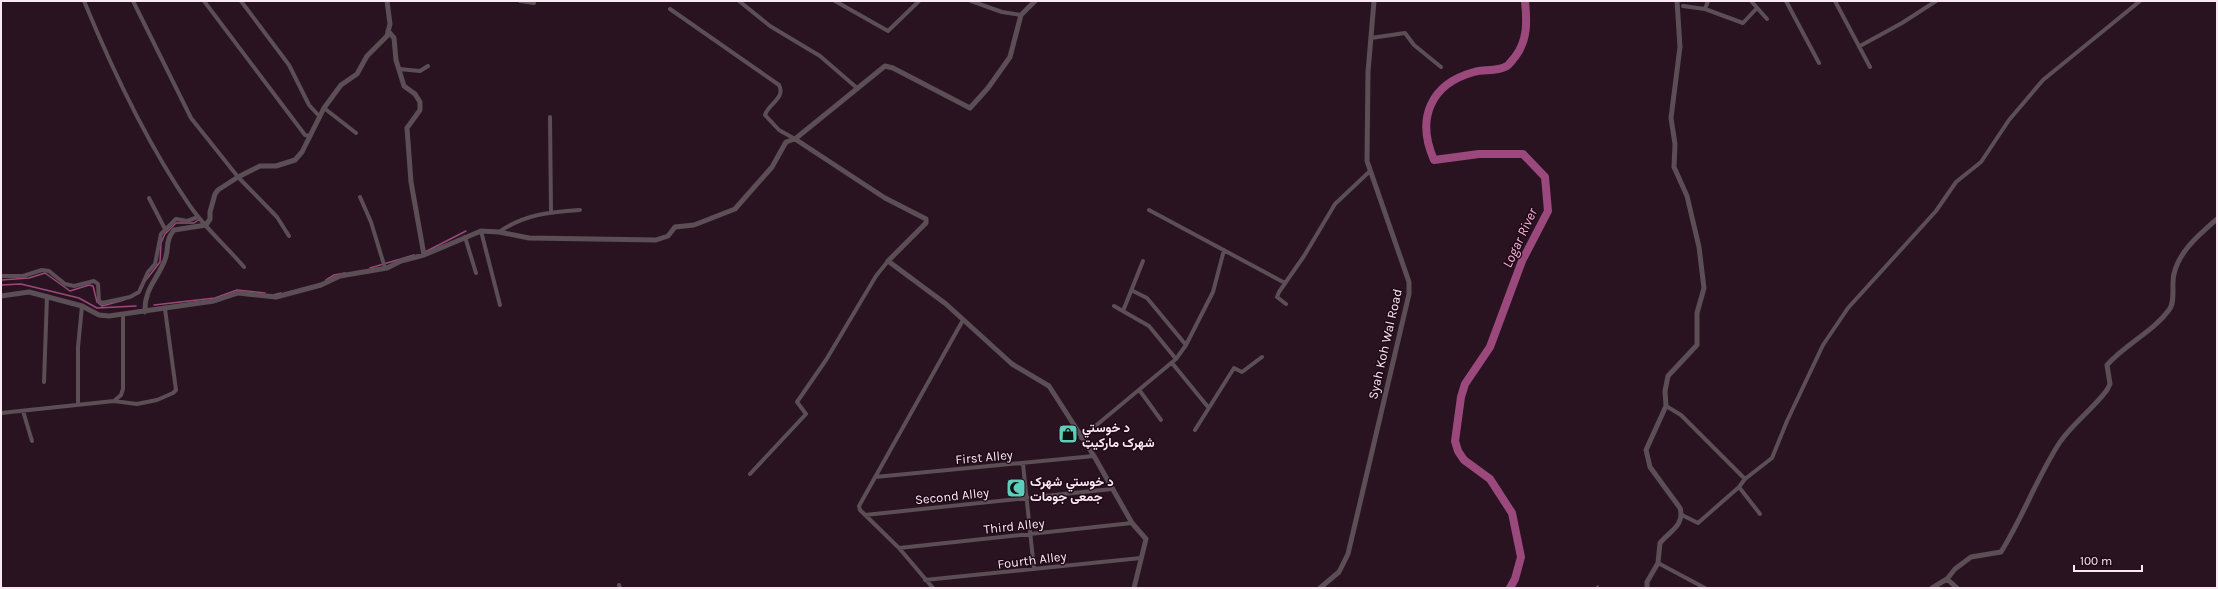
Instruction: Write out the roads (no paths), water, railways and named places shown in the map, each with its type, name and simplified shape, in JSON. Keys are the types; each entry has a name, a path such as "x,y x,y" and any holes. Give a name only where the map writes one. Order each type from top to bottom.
{"street":[{"path":"84,1 104,49 154,146 190,207 244,268"},
{"path":"133,1 191,118 238,177 277,217 289,236"},
{"path":"204,1 305,136 310,136"},
{"path":"241,1 289,65 309,105 320,117"},
{"path":"145,312 145,297 165,261 168,237 174,230 206,225 210,219 210,212 215,194 238,177 260,166 276,166 295,160 302,152 324,108 341,85 357,74 367,56 382,42 388,32 390,24 386,1"},
{"path":"520,1 534,3"},
{"path":"739,1 770,26 820,56 857,88"},
{"path":"835,1 888,31 919,1"},
{"path":"971,1 1002,12 1021,15"},
{"path":"1,296 29,292 82,306 99,315 123,315 214,301 238,293 276,297 322,286 340,276 385,268 481,231 499,232 529,238 656,240 668,236 675,227 694,224 735,209 772,168 786,142 795,139 885,66 893,68 970,108 988,88 1010,57 1021,15 1035,1"},
{"name":"Syah Koh Wal Road","path":"1320,588 1338,572 1348,554 1409,294 1409,282 1369,172 1366,147 1374,1"},
{"path":"1647,588 1647,582 1658,563 1660,543 1681,522 1682,515 1680,508 1650,467 1646,454 1648,444 1666,406 1665,391 1668,376 1697,345 1697,314 1704,288 1699,247 1687,196 1674,167 1675,144 1671,110 1680,47 1676,1"},
{"path":"1705,9 1708,1"},
{"path":"1751,1 1767,19"},
{"path":"1786,1 1819,63"},
{"path":"1834,1 1860,46 1870,67"},
{"path":"1860,46 1902,23 1936,1"},
{"path":"1682,515 1698,523 1740,487 1745,479 1772,458 1787,421 1823,345 1848,308 1936,211 1956,182 1982,162 2009,120 2043,80 2140,1"},
{"path":"1684,6 1705,9 1743,23 1758,8"},
{"path":"670,9 779,85 781,89 780,96 765,115 779,130 885,198 926,219 926,223 888,261 876,276 826,360 797,402 806,414 750,474"},
{"path":"388,32 394,38 396,60 404,86 415,94 420,102 420,110 407,128 411,182 424,252"},
{"path":"1371,38 1406,33 1414,45 1441,67"},
{"path":"399,69 420,71 428,66"},
{"path":"324,108 356,133"},
{"path":"550,117 551,212"},
{"path":"1286,304 1277,297 1285,283 1304,256 1335,204 1369,172"},
{"path":"360,197 371,222 385,268"},
{"path":"149,198 165,229"},
{"path":"499,232 510,224 544,212 580,210"},
{"path":"1150,210 1285,283"},
{"path":"1,276 23,276 42,270 49,271 65,284 74,286 94,281 98,284 99,301 102,303 130,297 139,292 148,272 155,264 161,234 165,229 176,219 187,221 198,217"},
{"path":"1932,588 1947,579 1955,569 1972,557 2001,552 2024,505 2060,442 2068,431 2107,390 2110,384 2107,366 2162,318 2170,308 2172,284 2178,262 2189,244 2217,219"},
{"path":"481,231 500,305"},
{"path":"465,236 476,273"},
{"path":"1081,438 1140,391 1176,359 1186,345 1213,292 1224,250"},
{"path":"888,261 946,304 1012,364 1049,386 1081,438 1094,456 1132,523 1146,539 1134,588"},
{"path":"1124,311 1143,261"},
{"path":"1133,290 1147,298 1186,345"},
{"path":"44,382 47,296"},
{"path":"78,404 78,347 82,306"},
{"path":"1114,306 1149,326 1176,359"},
{"path":"1,414 114,401 137,404 157,400 175,391 165,309"},
{"path":"114,401 121,395 123,389 123,315"},
{"path":"933,588 899,548 865,515 859,506 963,320"},
{"path":"1195,430 1208,406 1234,368 1242,372 1262,356"},
{"path":"1172,363 1208,406"},
{"path":"1140,391 1162,420"},
{"path":"1666,406 1681,416 1745,479"},
{"path":"23,411 32,441"},
{"name":"First Alley","path":"875,477 1094,456"},
{"path":"1023,464 1034,569"},
{"path":"1740,487 1760,514"},
{"name":"Second Alley","path":"865,515 1112,489"},
{"name":"Third Alley","path":"899,548 1132,523"},
{"name":"Fourth Alley","path":"925,580 1141,558"},
{"path":"1658,563 1705,588"},
{"path":"1947,579 1957,588"}],"waterway":[{"name":"Logar River","path":"1510,588 1515,579 1521,557 1512,513 1490,479 1464,460 1458,451 1455,441 1461,397 1465,384 1490,347 1522,261 1548,211 1545,177 1523,154 1479,154 1434,160 1426,131 1427,117 1431,105 1437,94 1447,85 1474,72 1503,68 1515,57 1522,44 1526,30 1525,1"},
{"path":"146,280 160,262 161,243 165,234 176,223 194,223 200,219"},
{"path":"425,252 466,231"},
{"path":"370,268 414,255"},
{"path":"1,280 29,278 45,273 70,291 89,285 93,286 97,302 102,306 124,300"},
{"path":"326,280 334,275 345,273"},
{"path":"1,285 21,284 79,298 97,308 136,306"},
{"path":"154,305 215,298 237,290 265,293"},
{"path":"273,295 281,293"}],"place":[{"name":"د خوستي شهرک مارکیټ","path":"1068,434"},
{"name":"د خوستي شهرک جمعی جومات","path":"1016,488"}]}
